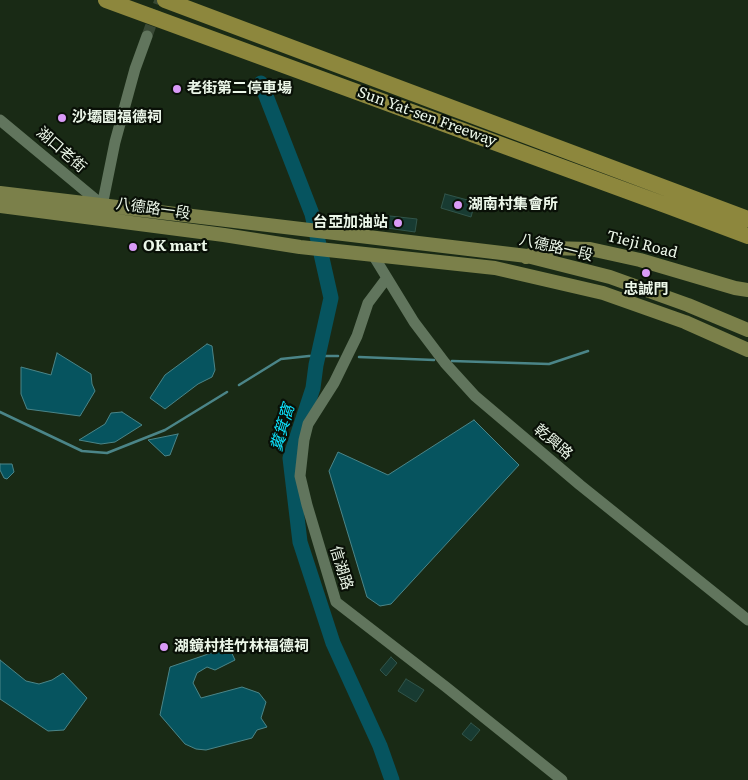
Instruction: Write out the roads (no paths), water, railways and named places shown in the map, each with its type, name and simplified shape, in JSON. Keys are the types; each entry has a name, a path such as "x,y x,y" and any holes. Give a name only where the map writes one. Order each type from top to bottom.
{"highway":[{"name":"Sun Yat-sen Freeway","path":"106,0 668,206 745,230"},
{"name":"Sun Yat-sen Freeway","path":"165,0 694,198 745,230"}],"main road":[{"name":"八德路一段","path":"0,193 300,246 373,256"},
{"name":"八德路一段","path":"0,206 101,211 293,229 527,256 610,277 688,305 748,330"},
{"name":"Tieji Road","path":"495,268 547,248 590,249 640,260 735,288 748,290"},
{"path":"373,256 495,268 604,293 685,322 748,350"}],"street":[{"path":"101,211 135,69 147,36"},
{"name":"湖口老街","path":"0,120 101,211"},
{"name":"乾興路","path":"373,256 414,322 440,356 475,396 580,485 748,620"},
{"name":"信湖路","path":"386,279 368,303 357,336 334,383 308,424 304,440 300,476 336,602 446,686 562,780"}],"water":[{"path":"207,344 212,346 215,370 212,377 198,384 165,409 150,398 165,375"},
{"path":"57,353 91,374 95,391 80,416 27,409 21,394 21,367 51,375"},
{"path":"122,412 142,425 115,442 101,444 79,440 105,424 111,413"},
{"path":"474,420 519,465 391,604 380,606 367,597 329,471 338,452 388,475"},
{"path":"178,434 170,455 165,456 148,440"},
{"path":"0,464 12,464 14,472 7,479 4,478 0,470"},
{"path":"229,647 235,660 215,670 207,667 197,673 193,683 201,698 242,687 259,693 266,702 261,718 267,727 257,730 252,738 206,750 196,749 185,744 160,715 170,667"},
{"path":"0,660 26,681 39,684 52,680 63,673 87,698 64,730 48,731 0,699"}],"waterway":[{"name":"糞箕窩","path":"261,83 312,214 331,298 316,365 313,388 290,458 300,542 333,643 380,746 392,780"},
{"path":"452,361 549,364 588,351"},
{"path":"239,385 281,359 309,356 338,356"},
{"path":"359,357 434,360"},
{"path":"0,412 82,451 107,453 165,430 227,392"}],"tunnel":[{"path":"147,36 160,0"}],"place":[{"name":"老街第二停車場","path":"177,89"},
{"name":"沙壩園福德祠","path":"62,118"},
{"name":"湖南村集會所","path":"458,205"},
{"name":"台亞加油站","path":"398,223"},
{"name":"OK mart","path":"133,247"},
{"name":"忠誠門","path":"646,273"},
{"name":"湖鏡村桂竹林福德祠","path":"164,647"}]}
